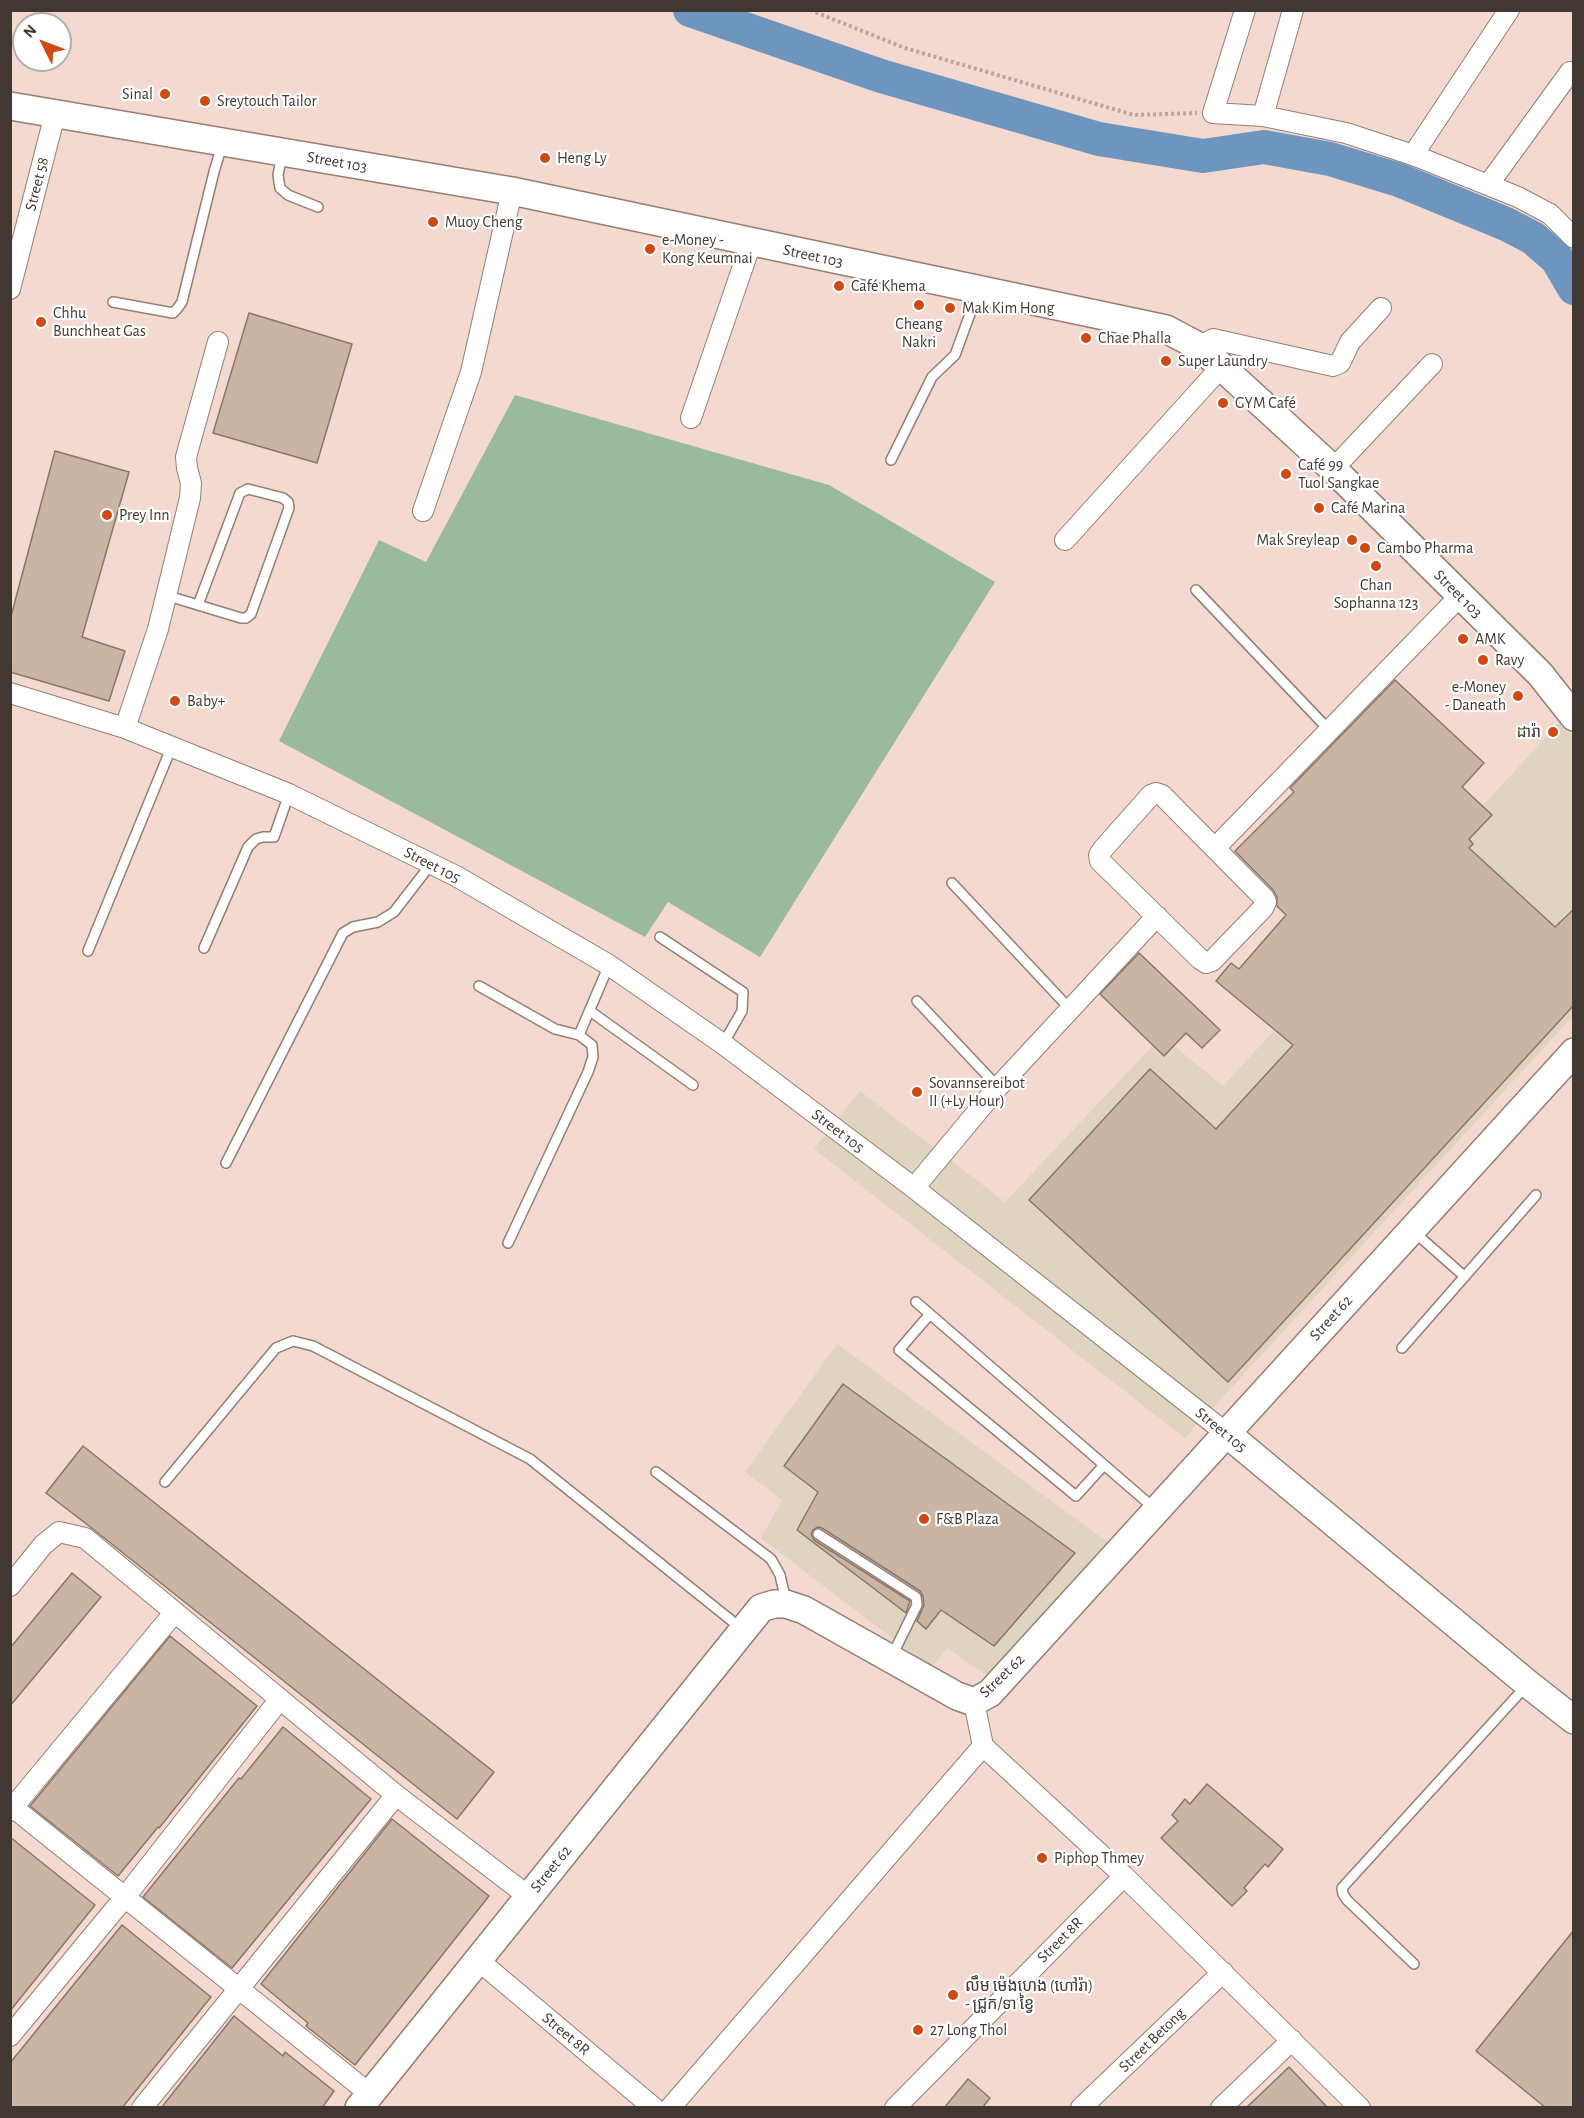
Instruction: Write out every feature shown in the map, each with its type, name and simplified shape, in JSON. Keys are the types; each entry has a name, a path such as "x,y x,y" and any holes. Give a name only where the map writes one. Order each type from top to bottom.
{"street":[{"path":"1245,10 1213,113 1263,116 1346,133 1413,155 1488,185 1550,214 1574,237"},
{"path":"1263,116 1293,10"},
{"path":"1413,155 1509,10"},
{"path":"1488,185 1570,72"},
{"name":"Street 103","path":"10,106 512,191 1166,329 1200,348 1222,366 1333,469 1540,674 1574,717"},
{"name":"Street 58","path":"10,289 55,114"},
{"path":"423,511 471,372 512,191"},
{"path":"691,418 751,243"},
{"path":"1200,348 1213,339 1333,366 1340,363 1350,342 1381,308"},
{"path":"126,728 158,629 190,498 191,483 186,457 218,342"},
{"path":"1333,469 1432,364"},
{"path":"1065,540 1222,366"},
{"path":"1215,848 1460,596"},
{"name":"Street 105","path":"10,693 126,728 289,794 431,864 609,965 723,1044 915,1188 1226,1433 1574,1720"},
{"path":"1156,793 1162,795 1215,848 1266,902 1263,908 1212,961 1206,963 1100,861 1099,855 1150,795 1156,793"},
{"path":"915,1188 999,1087 1157,916"},
{"name":"Street 62","path":"365,2101 761,1608 774,1604 786,1604 804,1610 957,1696 974,1702 990,1693 1574,1052"},
{"path":"10,1586 43,1545 59,1532 85,1538 396,1795 528,1896"},
{"path":"174,1613 12,1808 239,1988 365,2101"},
{"path":"10,2036 124,1897 280,1699"},
{"path":"974,1702 983,1746 1124,1875 1360,2108"},
{"path":"670,2108 983,1746"},
{"path":"142,2108 396,1795"},
{"name":"Street 8R","path":"895,2108 1124,1875"},
{"name":"Street 8R","path":"478,1960 654,2108"},
{"name":"Street Betong","path":"1081,2108 1223,1972"},
{"path":"1221,2108 1292,2040"}],"lane":[{"path":"113,302 173,313 182,302 223,143"},
{"path":"282,153 278,175 280,188 288,195 318,207"},
{"path":"891,460 932,377 955,356 979,290"},
{"path":"165,595 198,605 241,618 252,614 289,508 284,498 248,489 240,493 198,605"},
{"path":"1196,591 1329,730"},
{"path":"88,951 172,746"},
{"path":"204,948 248,847 256,839 274,837 289,794"},
{"path":"226,1163 343,933 354,927 378,922 394,912 431,864"},
{"path":"952,883 1070,1009"},
{"path":"660,937 743,992 742,1011 723,1044"},
{"path":"579,1035 609,965"},
{"path":"479,986 555,1029 579,1035 592,1045 593,1057 588,1072 508,1243"},
{"path":"917,1001 999,1087"},
{"path":"590,1011 693,1085"},
{"path":"1402,1348 1536,1196"},
{"path":"1411,1230 1464,1276"},
{"path":"916,1302 1156,1510"},
{"path":"930,1314 899,1350 1076,1496 1104,1465"},
{"path":"165,1482 276,1348 292,1341 313,1346 530,1459 743,1630"},
{"path":"656,1472 771,1559 780,1575 786,1604"},
{"path":"818,1534 916,1597 917,1605 891,1659"},
{"path":"1414,1964 1347,1900 1342,1888 1528,1684"}],"path":[{"path":"810,10 905,48 1134,114 1213,113"}],"shaded area":[{"path":"1561,721 1573,737 1573,1016 1185,1438 814,1149 860,1091 1005,1202 1162,1036 1223,1086"},
{"name":"F&B Plaza","path":"837,1344 1117,1549 998,1683 947,1648 931,1668 761,1538 782,1500 745,1472"}],"green space":[{"path":"515,395 829,485 995,582 760,957 668,902 645,937 279,741 379,540 426,562"}],"building":[{"path":"249,313 352,344 317,463 213,433"},
{"path":"55,451 129,472 82,637 125,651 109,701 10,672 10,620"},
{"path":"1395,680 1484,763 1462,787 1492,815 1469,839 1473,844 1469,848 1555,927 1574,909 1574,1005 1228,1382 1029,1200 1150,1069 1216,1129 1293,1045 1216,981 1231,963 1239,969 1286,915 1277,906 1277,897 1273,890 1235,851 1294,792 1290,788"},
{"path":"1139,953 1220,1030 1202,1048 1186,1033 1164,1056 1100,994"},
{"path":"843,1384 1075,1553 994,1646 941,1610 926,1629 917,1621 924,1605 920,1591 822,1528 818,1527 813,1530 811,1534 814,1540 910,1601 906,1613 797,1530 818,1492 784,1466"},
{"path":"83,1446 494,1772 457,1819 46,1493"},
{"path":"72,1573 101,1597 10,1706 10,1648"},
{"path":"170,1636 257,1706 118,1876 30,1806"},
{"path":"283,1727 371,1799 232,1968 143,1897"},
{"path":"1207,1784 1283,1849 1268,1867 1265,1864 1244,1888 1247,1891 1232,1906 1161,1838 1178,1821 1172,1815 1185,1799 1190,1804"},
{"path":"392,1819 489,1896 355,2065 306,2026 308,2023 261,1984"},
{"path":"10,1837 95,1905 10,2011"},
{"path":"122,1925 211,1997 122,2108 10,2108 10,2063"},
{"path":"1574,1930 1574,2108 1546,2108 1476,2051"},
{"path":"234,2016 283,2056 285,2052 334,2091 322,2108 161,2108"},
{"path":"1289,2067 1328,2108 1246,2108"},
{"path":"968,2079 990,2098 982,2108 944,2108"}],"waterway":[{"path":"690,10 881,76 1099,139 1203,156 1264,147 1330,159 1399,180 1506,224 1533,238 1557,259 1574,288"}],"place":[{"name":"Sinal","path":"165,94"},
{"name":"Sreytouch Tailor","path":"205,101"},
{"name":"Heng Ly","path":"545,158"},
{"name":"Muoy Cheng","path":"433,222"},
{"name":"e-Money - Kong Keumnai","path":"650,249"},
{"name":"Café Khema","path":"839,286"},
{"name":"Cheang Nakri","path":"919,305"},
{"name":"Mak Kim Hong","path":"950,308"},
{"name":"Chhu Bunchheat Gas","path":"41,322"},
{"name":"Chae Phalla","path":"1086,338"},
{"name":"Super Laundry","path":"1166,361"},
{"name":"GYM Café","path":"1223,403"},
{"name":"Café 99 Tuol Sangkae","path":"1286,474"},
{"name":"Café Marina","path":"1319,508"},
{"name":"Prey Inn","path":"107,515"},
{"name":"Mak Sreyleap","path":"1352,540"},
{"name":"Cambo Pharma","path":"1365,548"},
{"name":"Chan Sophanna 123","path":"1376,566"},
{"name":"AMK","path":"1463,639"},
{"name":"Ravy","path":"1483,660"},
{"name":"e-Money - Daneath","path":"1518,696"},
{"name":"Baby+","path":"175,701"},
{"name":"ដារ៉ា","path":"1553,732"},
{"name":"Sovannsereibot II (+Ly Hour)","path":"917,1092"},
{"name":"F&B Plaza","path":"924,1519"},
{"name":"Piphop Thmey","path":"1042,1858"},
{"name":"លឹម ម៉េងហេង (ហៅរ៉ា) - ជ្រូក/ទា ខ្វៃ","path":"953,1995"},
{"name":"27 Long Thol","path":"918,2030"}]}
